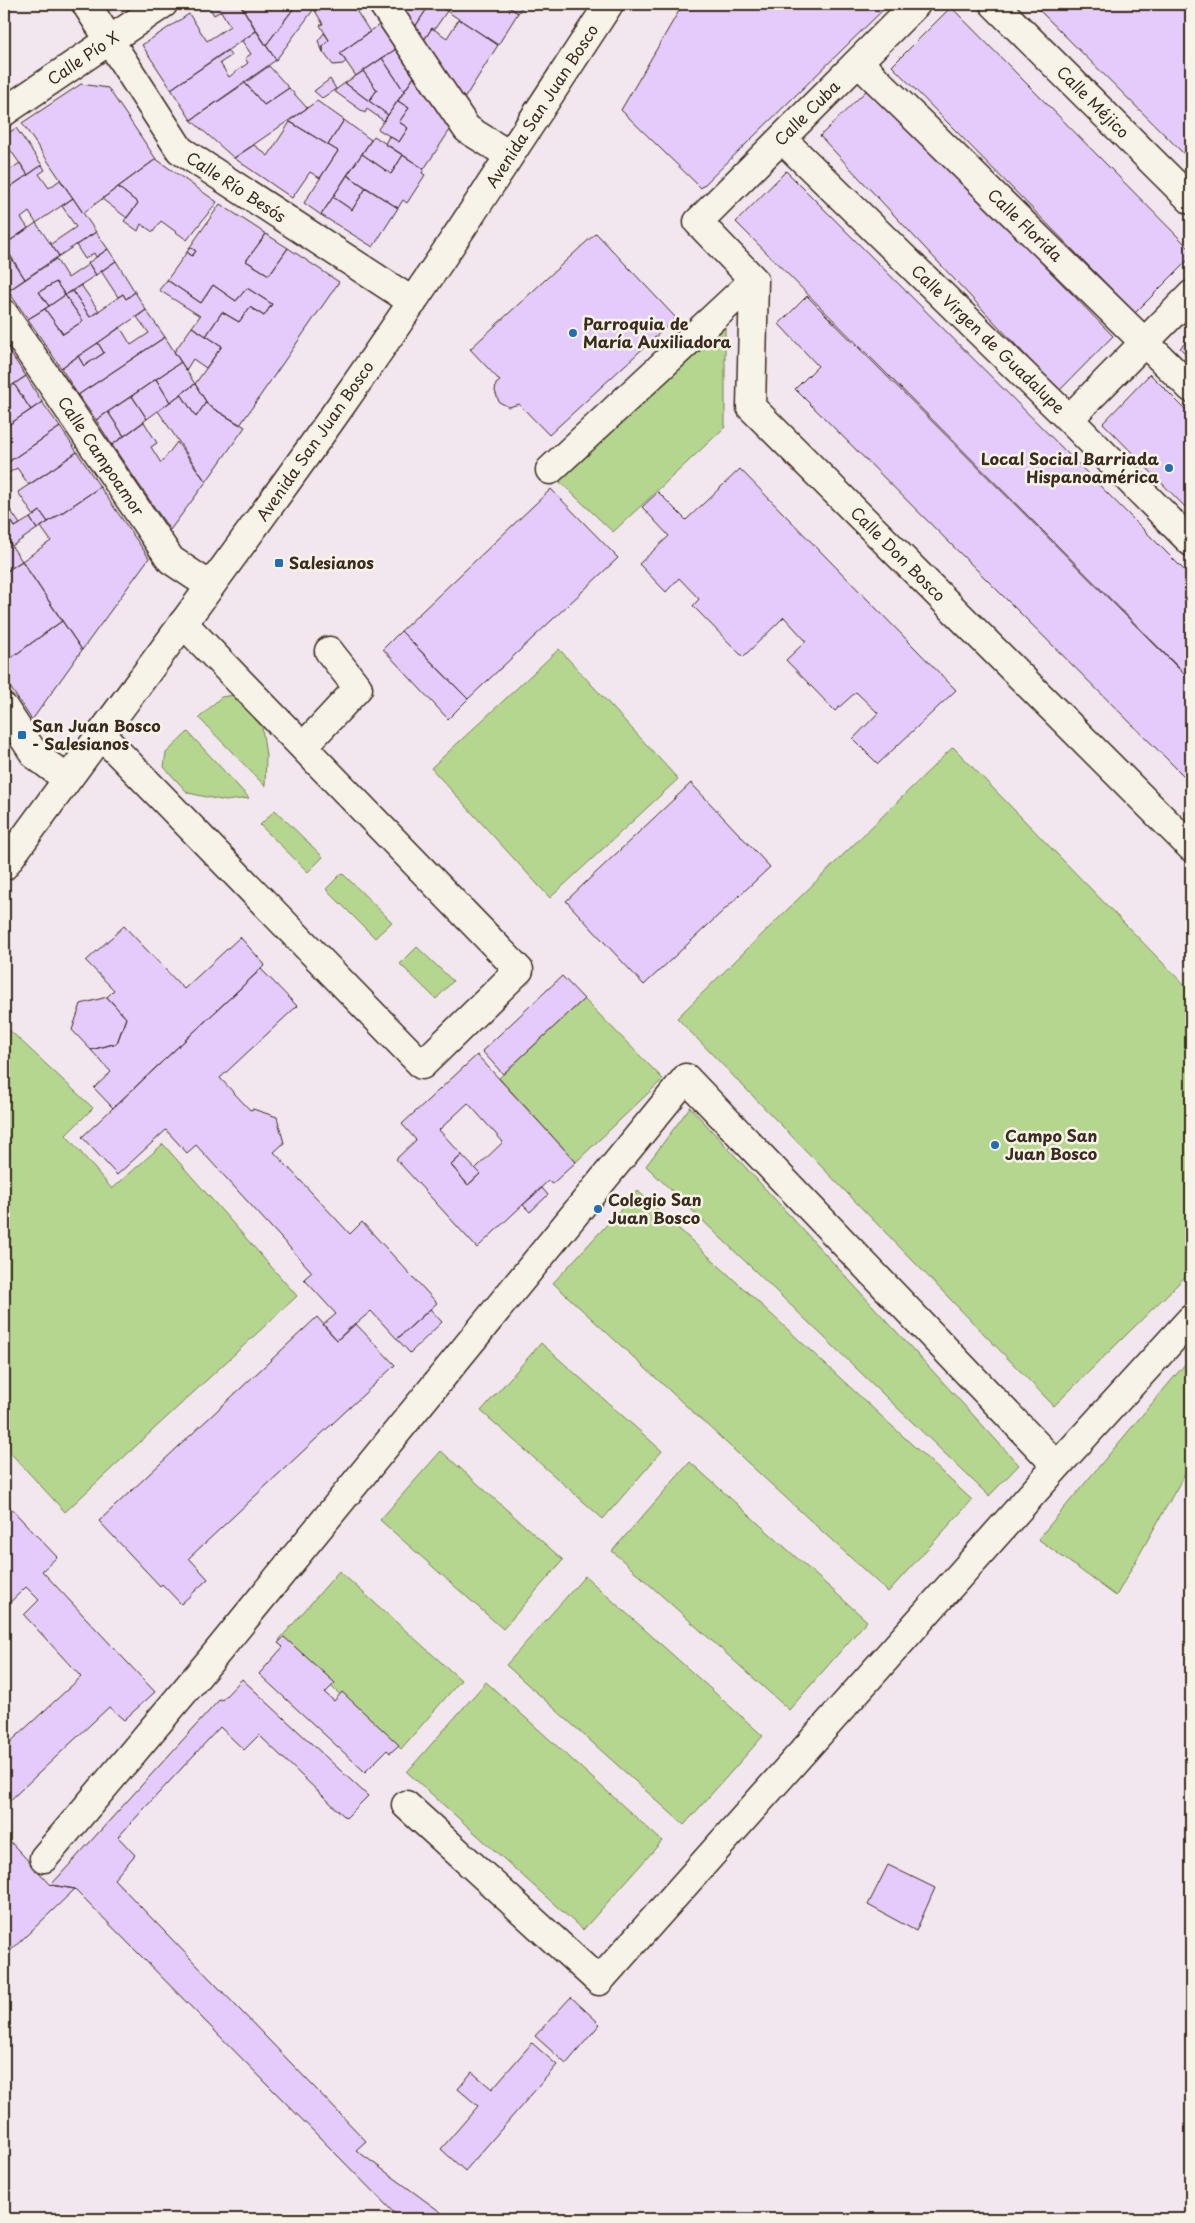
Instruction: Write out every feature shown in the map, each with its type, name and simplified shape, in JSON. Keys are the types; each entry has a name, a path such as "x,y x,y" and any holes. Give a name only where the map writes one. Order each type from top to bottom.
{"street":[{"name":"Calle Río Besós","path":"86,4 180,150 413,302"},
{"name":"Calle Pío X","path":"4,112 163,4"},
{"path":"383,4 467,129 509,155"},
{"name":"Avenida San Juan Bosco","path":"4,866 210,586 413,302 609,4"},
{"name":"Calle Cuba","path":"754,280 698,222 916,4"},
{"name":"Calle Méjico","path":"994,4 1191,200"},
{"name":"Calle Florida","path":"858,62 1191,388"},
{"name":"Calle Virgen de Guadalupe","path":"782,139 1070,419 1191,542"},
{"path":"550,470 754,280"},
{"name":"Calle Don Bosco","path":"754,280 751,407 1191,847"},
{"path":"1070,419 1191,295"},
{"name":"Calle Campoamor","path":"4,314 171,560 210,586"},
{"path":"101,735 422,1065 519,970 183,623"},
{"path":"303,747 358,688 329,651"},
{"path":"4,708 35,755 67,779"},
{"path":"44,1858 210,1661 686,1078 1057,1466"},
{"path":"406,1804 599,1981 1057,1466 1191,1319"}],"green space":[{"path":"725,328 725,427 613,532 558,480"},
{"path":"559,649 678,779 550,898 431,768"},
{"path":"235,695 261,720 266,756 265,786 199,718 221,697"},
{"path":"188,732 249,798 226,801 188,793 164,767 166,753"},
{"name":"Campo San Juan Bosco","path":"953,747 1191,992 1191,1271 1054,1406 677,1018"},
{"path":"275,810 323,857 308,872 260,825"},
{"path":"342,873 392,922 375,938 326,889"},
{"path":"417,947 453,981 436,999 400,964"},
{"path":"584,999 663,1079 576,1162 499,1078"},
{"path":"4,1025 93,1108 66,1135 112,1189 163,1144 297,1296 65,1512 4,1446"},
{"path":"690,1107 1019,1465 989,1496 646,1166"},
{"path":"638,1191 972,1500 888,1592 553,1283"},
{"path":"541,1343 662,1451 603,1519 481,1411"},
{"path":"1191,1357 1191,1463 1116,1596 1038,1539"},
{"path":"441,1451 563,1560 503,1629 380,1520"},
{"path":"690,1462 867,1621 789,1710 612,1551"},
{"path":"339,1571 461,1680 401,1749 279,1640"},
{"path":"585,1576 763,1736 684,1825 506,1665"},
{"path":"486,1682 662,1841 583,1930 407,1772"}],"building":[{"path":"207,4 240,4 256,31 171,89 142,45 189,14 207,41 230,26 221,11 214,15"},
{"path":"240,4 268,4 271,9 275,4 297,4 266,45"},
{"path":"297,4 312,4 314,9 276,60 266,45"},
{"path":"311,4 352,4 370,32 340,53 346,61 343,64 333,65 323,52 323,46 329,40 320,25 323,24"},
{"path":"399,4 430,4 415,27"},
{"path":"430,4 436,4 447,11 434,30 432,28 424,40 415,27"},
{"path":"436,4 504,4 518,13 498,45"},
{"path":"504,4 524,4 518,13"},
{"path":"683,4 889,4 701,188 621,110"},
{"path":"1033,4 1191,4 1191,161"},
{"path":"951,7 1191,250 1191,257 1135,313 892,66"},
{"path":"459,19 498,45 464,99 424,40 432,28 447,38"},
{"path":"379,25 396,49 356,76 340,53"},
{"path":"256,31 276,60 191,120 171,89 227,50 231,56 220,63 229,77 248,63 245,58 251,54 242,41"},
{"path":"324,33 329,40 323,46 323,52 318,41"},
{"path":"396,49 414,77 404,91 382,58"},
{"path":"382,58 404,91 388,115 369,101 377,90 363,71"},
{"path":"269,66 289,88 264,105 245,83"},
{"path":"363,71 377,90 369,101 345,83"},
{"path":"414,77 450,130 424,169 385,144 389,136 399,142 408,128 399,122 409,108 398,101"},
{"path":"330,79 336,89 322,98 314,91"},
{"path":"245,83 264,105 289,88 307,108 234,158 191,120"},
{"path":"345,83 388,115 384,121 367,109 365,113 334,91"},
{"path":"81,84 108,88 156,159 83,213 22,123"},
{"path":"870,87 1113,336 1059,391 820,136"},
{"path":"317,101 344,120 328,145 289,121"},
{"path":"398,101 409,108 399,122 408,128 399,142 378,129"},
{"path":"344,120 371,140 321,215 304,203 338,151 328,145"},
{"path":"290,122 338,151 320,178 310,172 292,198 234,158 254,145 268,156"},
{"path":"16,128 42,165 28,175 4,141 4,136"},
{"path":"374,136 403,155 391,174 362,154"},
{"path":"362,154 391,174 403,155 424,169 422,173 425,175 407,203 403,200 398,208 347,175"},
{"path":"156,159 217,202 187,240 161,221 153,232 141,224 138,231 124,221 138,203 118,187"},
{"path":"20,163 28,175 4,191 4,169 6,168 8,171"},
{"path":"42,165 45,170 39,174 49,188 60,180 73,198 36,223 29,212 21,218 28,228 4,245 4,191"},
{"path":"786,171 1191,577 1191,680 736,222"},
{"path":"347,175 366,188 352,210 333,197"},
{"path":"118,187 138,203 127,218 102,199"},
{"path":"366,188 398,208 373,247 321,215 333,197 352,210"},
{"path":"73,198 96,232 59,256 51,244 76,227 62,206"},
{"path":"220,204 266,234 246,261 269,275 288,248 339,282 240,425 209,406 195,384 222,346 206,336 222,312 239,322 250,307 264,316 272,304 247,288 236,301 213,285 201,303 167,280 187,252 192,256 196,251 190,247"},
{"path":"36,223 59,256 25,279 4,245"},
{"path":"96,232 108,249 96,257 94,253 85,259 76,245"},
{"name":"Parroquia de María Auxiliadora","path":"596,233 676,318 549,435 519,404 509,407 499,402 495,391 496,384 500,381 470,349"},
{"path":"266,234 288,248 269,275 246,261"},
{"path":"190,247 196,251 192,256 187,252"},
{"path":"4,248 25,279 8,291 4,284"},
{"path":"108,249 116,261 96,275 88,263"},
{"path":"56,259 68,278 89,264 96,275 65,295 56,282 39,292 49,306 28,319 8,291"},
{"path":"116,261 135,292 126,299 123,294 118,297 101,271"},
{"path":"167,280 201,303 213,285 236,301 247,288 272,304 264,316 250,307 239,322 222,312 206,336 192,327 200,316 159,290"},
{"path":"56,282 65,295 49,306 39,292"},
{"path":"81,285 99,311 90,317 73,291"},
{"path":"73,291 90,317 123,294 126,299 135,292 146,310 61,368 28,319 45,309 63,334 83,321 65,295"},
{"path":"65,295 83,321 63,334 45,309"},
{"path":"807,296 1191,681 1191,783 795,389 818,366 779,324"},
{"path":"146,310 165,337 78,395 61,368 78,356 84,366 104,353 98,343 120,327 131,345 149,333 137,317"},
{"path":"192,327 222,346 206,368 193,359 186,370 174,352"},
{"path":"165,337 181,362 96,420 78,395"},
{"path":"1191,337 1191,359 1180,348"},
{"path":"98,343 104,353 84,366 78,356"},
{"path":"4,344 26,376 4,391"},
{"path":"181,362 195,384 170,402 156,379"},
{"name":"Local Social Barriada Hispanoamérica","path":"1150,374 1191,415 1191,513 1103,423"},
{"path":"26,376 42,402 31,410 14,384"},
{"path":"156,379 170,402 147,419 132,396"},
{"path":"14,384 31,410 8,425 4,418 4,391"},
{"path":"195,384 206,402 196,417 181,394"},
{"path":"181,394 196,417 206,402 209,406 245,427 206,482 158,411"},
{"path":"132,396 147,419 124,436 108,412"},
{"path":"42,402 60,427 4,465 4,428"},
{"path":"108,412 124,436 112,445 96,420"},
{"path":"144,422 157,443 151,447 161,463 177,442 206,482 170,530 112,445"},
{"path":"60,427 77,452 29,485 17,468 7,474 10,480 4,484 4,465"},
{"path":"77,452 100,487 48,522 40,511 34,516 18,492"},
{"path":"740,469 956,690 878,764 853,739 878,713 856,692 835,711 786,660 806,641 784,617 743,657 693,606 699,599 679,578 666,592 639,564 669,536 642,507 658,492 686,520"},
{"path":"100,487 149,558 82,650 22,561 51,541 41,527"},
{"path":"551,489 618,558 468,699 401,631"},
{"path":"4,501 20,524 15,527 8,515 4,518"},
{"path":"40,511 48,522 37,529 30,518"},
{"path":"8,515 15,527 30,518 37,529 12,546 4,535 4,518"},
{"path":"4,535 22,561 4,573"},
{"path":"22,561 62,621 4,663 4,573"},
{"path":"62,621 82,650 32,720 4,678 4,663"},
{"path":"401,631 468,699 448,719 383,649"},
{"path":"691,783 770,867 644,985 566,901"},
{"path":"124,926 184,989 240,937 265,965 113,1108 94,1088 111,1072 91,1050 117,1043 126,1018 107,997 114,990 86,961"},
{"path":"261,969 297,1006 220,1078 250,1110 253,1109 277,1117 284,1143 274,1152 350,1234 362,1222 437,1303 397,1339 371,1311 337,1340 323,1325 336,1314 304,1279 312,1272 196,1145 187,1153 166,1130 117,1175 82,1137"},
{"path":"562,976 584,999 503,1074 482,1051"},
{"path":"107,997 126,1018 117,1043 91,1050 72,1030 81,1004"},
{"path":"477,1055 576,1162 552,1184 548,1181 477,1248 396,1159 416,1140 402,1124","holes":["468,1103 503,1142 475,1169 480,1174 468,1185 451,1165 462,1155 439,1130"]},
{"path":"462,1155 480,1174 468,1185 451,1165"},
{"path":"542,1188 548,1195 530,1212 523,1205"},
{"path":"430,1309 442,1322 410,1353 397,1339"},
{"path":"317,1317 337,1340 355,1323 395,1365 189,1558 208,1579 181,1604 162,1584 160,1586 99,1521"},
{"path":"4,1501 57,1557 42,1571 155,1692 124,1720 109,1707 4,1806 4,1744 6,1746 81,1677 24,1615 39,1600 26,1587 4,1608"},
{"path":"284,1637 335,1683 325,1693 334,1701 342,1692 399,1745 390,1753 387,1750 365,1772 259,1674 283,1647 278,1643"},
{"path":"242,1679 368,1796 346,1818 259,1735 244,1750 220,1727 118,1837 135,1855 114,1879 366,2141 356,2150 442,2213 437,2219 400,2219 75,1889 51,1885 220,1699 222,1700"},
{"path":"4,1835 51,1885 75,1889 4,1957"},
{"path":"888,1865 935,1888 916,1931 868,1905"},
{"path":"571,1997 600,2024 566,2064 535,2036"},
{"path":"532,2043 557,2065 465,2171 441,2149 478,2106 458,2089 472,2072 492,2089"}],"place":[{"name":"Parroquia de María Auxiliadora","path":"573,333"},
{"name":"Local Social Barriada Hispanoamérica","path":"1169,468"},
{"name":"Salesianos","path":"279,563"},
{"name":"San Juan Bosco - Salesianos","path":"22,735"},
{"name":"Campo San Juan Bosco","path":"995,1145"},
{"name":"Colegio San Juan Bosco","path":"598,1209"}]}
